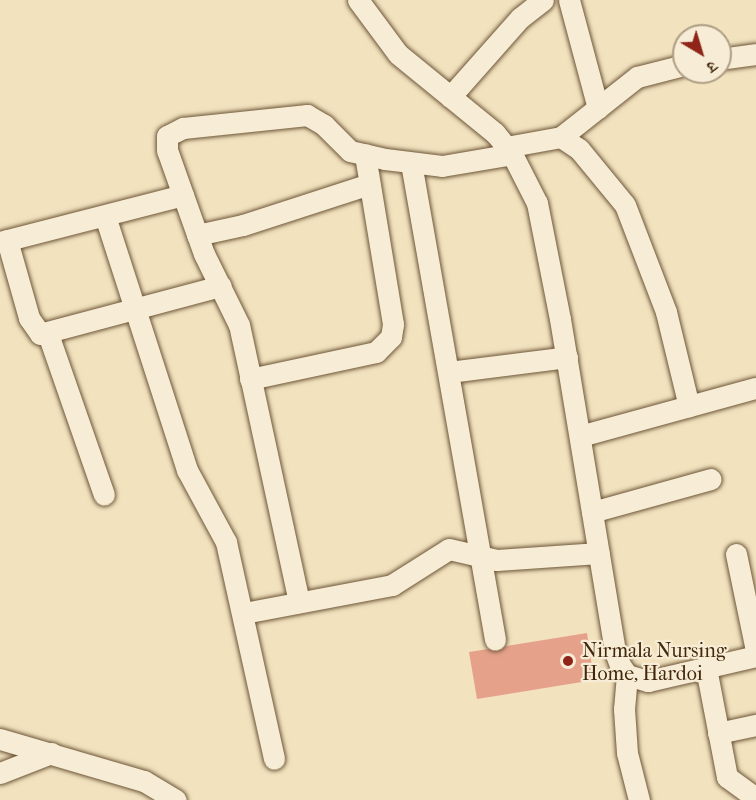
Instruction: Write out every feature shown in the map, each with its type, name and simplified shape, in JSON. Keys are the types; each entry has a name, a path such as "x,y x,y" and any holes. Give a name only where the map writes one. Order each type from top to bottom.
{"street":[{"path":"358,0 399,54 509,150 537,203 567,357 615,652 627,675 624,709 627,753 639,800"},
{"path":"450,97 520,18 543,0"},
{"path":"569,0 598,108"},
{"path":"732,57 756,54"},
{"path":"298,602 239,325 197,235 165,143 167,136 183,128 308,116 324,125 341,146 365,154 411,163 442,166 561,136 637,77 672,68"},
{"path":"561,136 579,149 625,206 640,236 676,342 689,406"},
{"path":"250,379 376,352 391,337 393,324 365,154"},
{"path":"411,163 483,555 495,640"},
{"path":"197,235 243,225 369,184"},
{"path":"183,195 3,241 33,329 48,334 221,286"},
{"path":"105,216 187,470 226,542 244,612 274,759"},
{"path":"48,334 104,495"},
{"path":"449,372 567,357"},
{"path":"580,436 756,388"},
{"path":"592,512 711,479"},
{"path":"244,612 392,585 449,549 497,560 599,554"},
{"path":"736,554 756,651"},
{"path":"627,675 648,681 756,656"},
{"path":"706,668 727,777 730,783 756,796"},
{"path":"718,733 756,726"},
{"path":"0,739 144,781 175,800"},
{"path":"0,773 51,753"}],"building":[{"path":"587,633 594,680 477,699 469,652"}],"place":[{"name":"Nirmala Nursing Home, Hardoi","path":"568,661"}]}
